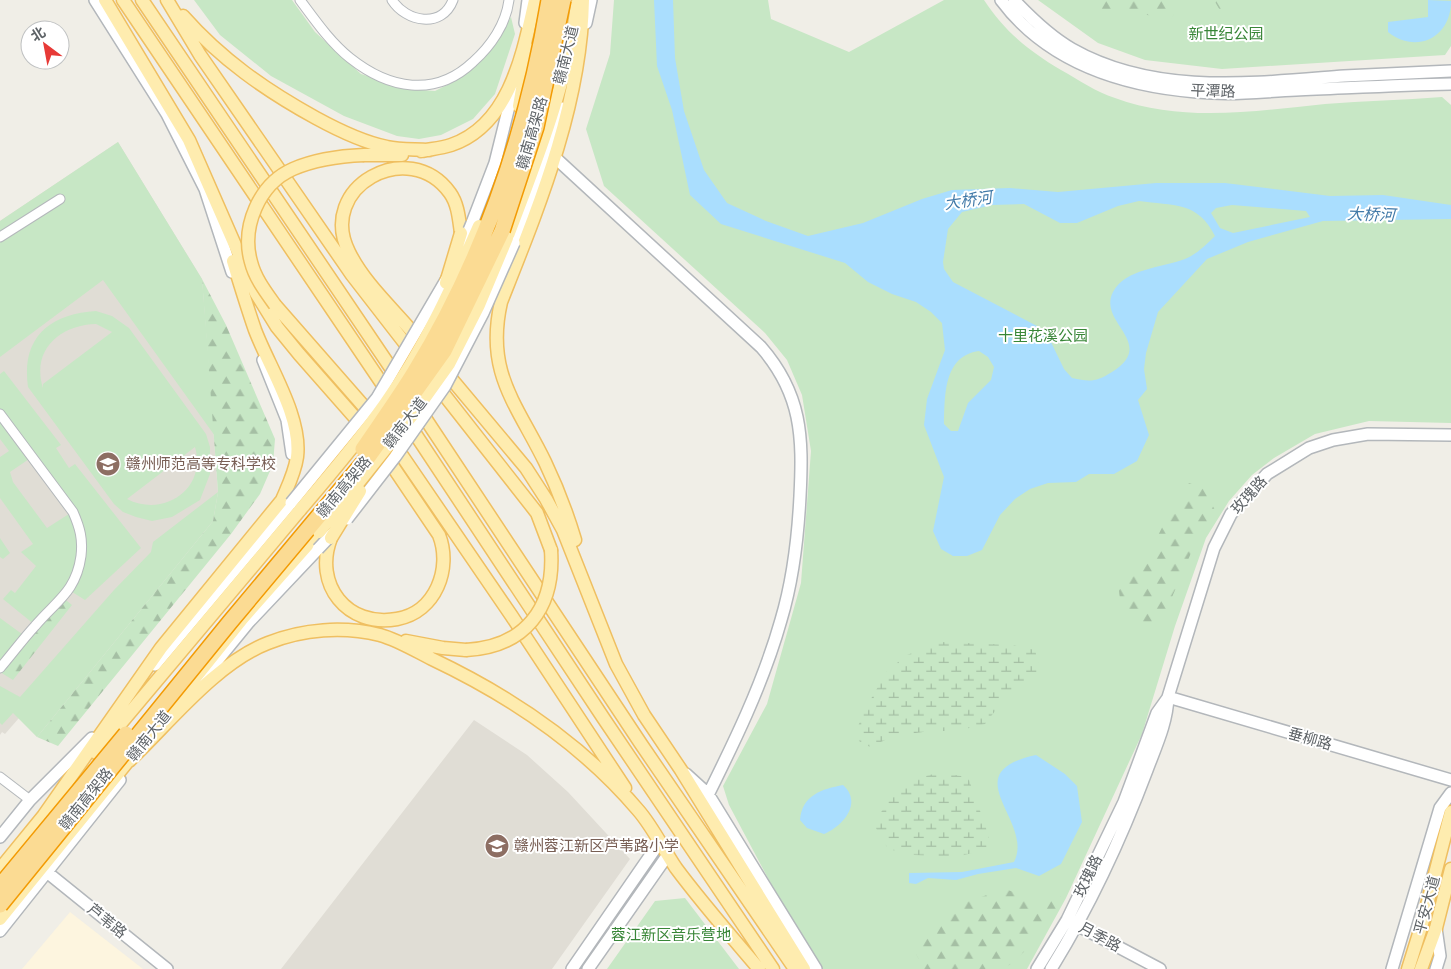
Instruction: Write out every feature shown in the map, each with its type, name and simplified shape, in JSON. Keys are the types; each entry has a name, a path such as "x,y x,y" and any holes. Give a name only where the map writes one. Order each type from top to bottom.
{"highway":[{"name":"赣南高架路","path":"0,886 355,460 414,374 442,324 474,257 501,193 528,106 539,59 549,0"},
{"name":"赣南高架路","path":"0,905 230,622 369,456 444,351 502,231 536,127 563,0"}],"main road":[{"path":"105,0 189,140 248,278 277,327 374,439 430,519 445,549 443,577 437,590 427,602 414,612 399,619 368,618 343,604 330,586 325,565 326,550 332,535 414,413"},
{"path":"123,0 773,969"},
{"path":"142,0 305,243 374,342 641,744 795,969"},
{"path":"167,0 203,39 229,62 258,84 293,105 362,139 388,147 429,150"},
{"path":"129,761 217,674 241,656 266,643 292,634 318,630 341,630 443,648 466,650 496,646 527,627 539,611 549,592 553,572 551,550 537,513 352,275 200,54 167,0"},
{"path":"536,0 506,98 495,113 476,132 452,145 429,150 400,155 336,156 292,169 268,188 256,205 249,223 250,261 258,281 275,305 383,429 505,606 640,811 667,856 759,969"},
{"name":"赣南大道","path":"0,869 295,507 363,434 386,403 448,296 476,225 498,178 521,102 536,0"},
{"name":"赣南大道","path":"0,919 243,618 319,532 414,413 449,364 515,242 566,59 578,0"},
{"path":"583,0 583,36 577,71 551,154 515,242 497,322 497,360 507,389 560,495 590,596"},
{"path":"416,354 450,273 461,233 458,211 450,193 438,180 412,168 394,168 379,172 366,179 354,190 346,204 342,216 343,235 348,251 359,268 526,468 563,530 616,664 644,715 681,770 706,799 804,969"},
{"path":"44,815 117,709 203,596 282,500 291,478 297,456 295,430 289,409 256,331 230,252 224,220"},
{"path":"382,636 451,668 534,716 587,758 640,811"},
{"path":"641,744 681,770"},
{"name":"平安大道","path":"1408,969 1422,924 1451,812"},
{"name":"平安大道","path":"1421,969 1436,928 1451,870"}],"street":[{"path":"91,740 134,677 273,503 288,478 292,450 287,420 248,320 205,189 167,114 95,0"},
{"path":"300,0 322,29 357,63 398,83 420,87 450,80 477,59 499,28 507,11 509,0"},
{"path":"392,0 407,16 427,20 442,13 453,0"},
{"path":"0,837 30,800 91,740 295,507 377,398 476,225 511,106 522,50 528,0"},
{"path":"583,36 590,0"},
{"name":"平潭路","path":"1001,0 1020,20 1066,57 1095,71 1129,82 1214,94 1451,84"},
{"name":"平潭路","path":"1014,0 1071,49 1099,62 1170,80 1218,85 1451,71"},
{"path":"551,154 761,347 785,379 798,414 802,443 797,539 781,619 750,708 706,799 738,839 816,969"},
{"path":"0,237 60,198"},
{"path":"0,931 248,623 358,507 445,386 483,313 515,242"},
{"path":"0,414 72,512 80,526 83,541 79,574 69,590 35,625 0,668"},
{"name":"玫瑰路","path":"1051,969 1124,802 1157,713 1168,697 1214,548 1231,514 1267,474 1285,461 1309,448 1333,440 1368,434 1451,435"},
{"name":"垂柳路","path":"1168,697 1451,780"},
{"path":"0,777 30,800"},
{"path":"1392,969 1440,808 1451,793"},
{"path":"572,969 660,843"},
{"path":"588,969 667,856"},
{"name":"芦苇路","path":"48,873 167,969"},
{"name":"玫瑰路","path":"1037,969 1072,923"},
{"name":"月季路","path":"1072,923 1160,969"},
{"path":"1396,955 1422,924"},
{"path":"1436,928 1440,956 1436,969"},
{"path":"732,937 754,969"}],"shaded area":[{"name":"赣州师范高等专科学校","path":"118,142 202,279 218,492 213,521 37,737 19,718 5,734 2,732 0,735 0,221"},
{"name":"赣州蓉江新区芦苇路小学","path":"474,720 527,755 568,792 630,859 552,969 281,969"},
{"path":"70,912 143,969 22,969"}],"green space":[{"path":"194,0 292,0 315,32 361,74 408,89 435,91 457,80 487,54 511,17 515,34 495,94 473,119 441,135 419,139 397,136 344,116 271,76 220,35"},
{"name":"十里花溪公园","path":"614,0 768,0 771,19 849,52 944,0 984,0 1000,22 1038,56 1101,92 1141,106 1193,113 1219,113 1442,97 1451,105 1451,423 1369,421 1315,434 1274,458 1252,475 1229,501 1206,538 1175,626 1142,734 1066,898 1027,969 821,969 804,946 729,805 723,786 767,704 801,583 811,451 802,395 787,360 765,333 604,186 586,129 610,54"},
{"name":"新世纪公园","path":"1038,0 1451,0 1451,46 1445,55 1222,69 1145,60 1098,43"},
{"path":"1098,0 1174,0 1179,7 1170,20 1120,9 1104,14"},
{"path":"1214,0 1238,0 1233,10 1221,12"},
{"path":"118,142 202,279 215,436 103,280 0,357 0,221"},
{"path":"202,279 226,325 275,439 273,464 260,494 231,534 58,746 37,737 213,521 218,492"},
{"path":"96,311 112,316 129,328 206,434 210,447 210,474 200,500 172,517 152,521 123,512 114,504 28,387 27,370 29,355 34,342 52,323 79,313","holes":["96,324 112,332 43,384 43,388 40,374 41,362 45,351 52,342 71,329 83,325","195,447 197,462 195,476 189,487 179,496 168,502 155,505 141,504 127,499"]},
{"path":"4,371 61,445 56,448 69,468 75,464 141,548 85,600 69,590 35,625 3,599 11,590 15,593 36,566 21,552 33,544 0,498 0,457 9,451 0,439 0,374","holes":["32,457 72,512 47,528 13,482 10,472"]},
{"path":"1189,483 1203,488 1216,512 1191,553 1163,618 1151,628 1133,617 1125,609 1119,590 1147,557 1169,514"},
{"path":"218,492 213,521 37,737 13,713 2,725 0,723 0,686 20,697 114,590 151,552 153,542"},
{"path":"0,538 10,553 3,559 0,557"},
{"path":"62,597 72,605 13,680 0,672"},
{"path":"0,618 26,637 0,668"},
{"path":"940,642 1012,645 1035,650 1040,670 1002,702 985,724 957,731 930,731 894,736 870,747 859,741 857,729 864,711 887,671 907,655"},
{"path":"941,773 968,777 989,836 989,849 956,857 914,855 888,849 874,825 886,804 908,783 928,775"},
{"path":"1005,889 1034,899 1061,896 1052,916 1020,956 1003,969 924,969 916,954 919,939 951,910 966,902"},
{"name":"蓉江新区音乐营地","path":"685,898 739,969 607,969 655,901"}],"water":[{"name":"大桥河","path":"654,0 673,0 675,58 684,111 704,170 727,203 766,221 808,236 863,223 922,199 952,190 1010,188 1058,192 1156,183 1225,183 1330,196 1383,195 1451,205 1451,219 1323,221 1248,242 1207,259 1158,312 1146,353 1144,369 1147,389 1138,400 1149,435 1137,461 1114,474 1089,474 1076,482 1048,483 1030,489 1015,499 1000,515 982,550 967,556 953,556 941,549 933,531 944,477 924,425 927,399 945,350 942,323 931,312 916,302 892,294 868,282 845,263 721,224 690,195 672,110 657,66","holes":["1139,201 1183,207 1201,216 1215,236 1189,257 1135,273 1119,284 1113,292 1110,303 1113,314 1128,342 1129,352 1125,362 1102,378 1088,380 1072,378 1064,369 1050,340 1037,326 953,282 944,269 943,262 948,229 962,212 992,205 1024,204 1060,223 1077,223 1118,206","1232,205 1306,211 1310,217 1233,233 1220,228 1211,213 1216,208","979,351 988,357 994,367 991,380 968,403 958,431 951,431 944,424 948,379 958,361 967,354"]},
{"path":"1428,0 1451,1 1445,25 1438,33 1430,39 1420,42 1409,42 1398,39 1388,32 1388,22 1428,17"},
{"path":"1036,755 1065,774 1077,786 1082,822 1061,864 1039,876 1016,868 978,874 956,880 928,878 916,884 909,883 909,873 962,872 1014,862 1018,846 1001,800 998,786 1000,774 1012,763"},
{"path":"843,785 849,792 851,799 851,806 844,820 824,834 807,828 800,820 802,811 809,799 821,791"}],"place":[{"name":"赣州师范高等专科学校","path":"108,464"},
{"name":"赣州蓉江新区芦苇路小学","path":"497,846"}]}
